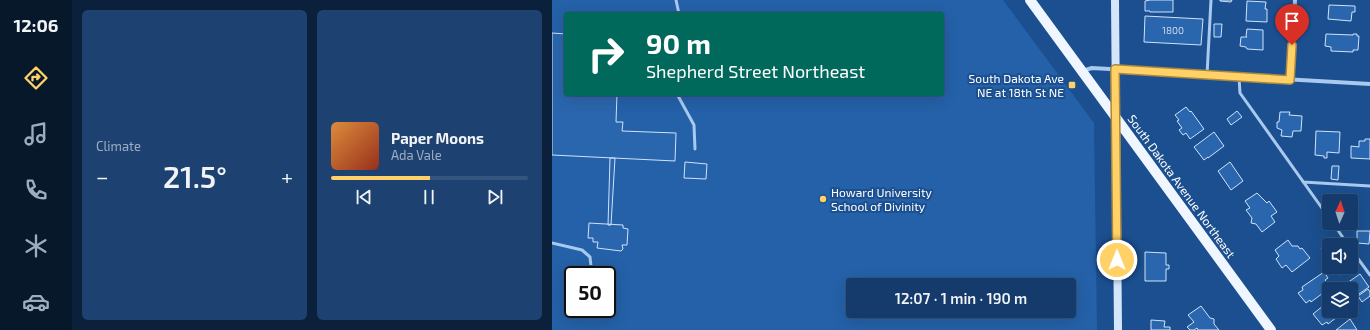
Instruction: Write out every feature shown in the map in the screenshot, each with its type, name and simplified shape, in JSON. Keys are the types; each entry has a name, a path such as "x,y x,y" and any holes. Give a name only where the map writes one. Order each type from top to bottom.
{"main road":[{"name":"South Dakota Avenue Northeast","path":"1030,0 1271,330"},
{"path":"1115,0 1118,330"}],"street":[{"path":"1290,80 1295,0"},
{"path":"1082,71 1092,68 1115,69 1370,84"}],"lane":[{"path":"676,0 679,12"},
{"path":"1207,75 1211,0"},
{"path":"1239,77 1240,93 1322,208"},
{"path":"677,96 694,125 695,149"},
{"path":"1303,182 1370,186"},
{"path":"552,243 582,250 590,257 591,266"},
{"path":"1358,259 1370,275"}],"shaded area":[{"name":"Howard University School of Divinity","path":"552,0 1003,0 1094,123 1097,330 552,330"}],"building":[{"path":"1173,0 1173,12 1145,11 1145,1"},
{"path":"1220,0 1232,0 1231,2"},
{"path":"1247,1 1266,2 1265,9 1267,9 1267,22 1246,21"},
{"path":"1329,5 1355,6 1355,12 1352,12 1351,21 1328,19"},
{"path":"1145,16 1203,19 1201,45 1144,42"},
{"path":"1214,24 1222,24 1221,37 1214,37"},
{"path":"1247,29 1263,30 1263,50 1247,49 1246,47 1240,46 1241,37 1247,37"},
{"path":"552,33 564,34 564,96 617,96 616,122 623,122 622,131 676,133 675,161 552,155"},
{"path":"1326,34 1357,34 1357,36 1359,36 1358,50 1353,50 1353,52 1331,51 1331,47 1325,46"},
{"path":"1186,107 1190,112 1191,111 1204,129 1190,139 1186,133 1183,135 1179,130 1182,128 1175,115"},
{"path":"1237,111 1242,117 1231,125 1227,119"},
{"path":"1280,112 1290,112 1289,115 1302,116 1301,131 1293,131 1292,137 1281,136 1282,130 1277,128"},
{"path":"1316,131 1340,132 1339,153 1327,152 1327,158 1324,158 1324,156 1315,155"},
{"path":"1214,132 1224,146 1204,160 1194,147"},
{"path":"1365,139 1370,139 1370,159 1351,158 1351,146 1359,147 1359,141 1365,141"},
{"path":"610,158 615,158 611,225 608,225"},
{"path":"685,162 707,164 706,179 684,178"},
{"path":"1230,162 1243,181 1231,190 1218,171"},
{"path":"1332,166 1339,166 1338,180 1331,179"},
{"path":"1257,193 1267,203 1269,201 1277,212 1271,216 1275,222 1262,232 1256,224 1251,223 1252,218 1246,210 1250,208 1245,201"},
{"path":"589,223 623,225 623,228 628,229 627,245 622,245 623,249 621,251 597,248 598,242 593,242 593,238 588,238"},
{"path":"1357,231 1370,231 1369,244 1358,243"},
{"path":"1288,240 1292,246 1298,246 1300,249 1302,248 1310,258 1292,272 1286,265 1282,268 1276,259 1279,256 1275,250"},
{"path":"1145,252 1166,253 1166,265 1169,265 1169,269 1166,269 1166,281 1145,281"},
{"path":"1322,273 1325,274 1328,278 1325,280 1327,282 1322,282 1322,294 1311,302 1310,300 1306,303 1298,293 1303,290 1302,287"},
{"path":"1360,274 1369,287 1358,295 1358,282 1348,282"},
{"path":"1368,289 1370,292 1370,296 1362,302 1358,296"},
{"path":"1201,306 1210,318 1214,319 1214,324 1219,330 1198,330 1197,328 1190,330 1187,327 1194,322 1188,315"},
{"path":"1322,307 1322,318 1336,318 1328,324 1327,322 1322,325 1313,314"},
{"path":"1350,319 1357,330 1336,330"},
{"path":"1151,320 1165,321 1164,327 1170,327 1170,330 1151,330"}],"place":[{"name":"South Dakota Ave NE at 18th St NE","path":"1072,85"},
{"name":"Howard University School of Divinity","path":"823,199"}],"route":[{"path":"1117,260 1115,69 1290,80 1292,45"}]}
